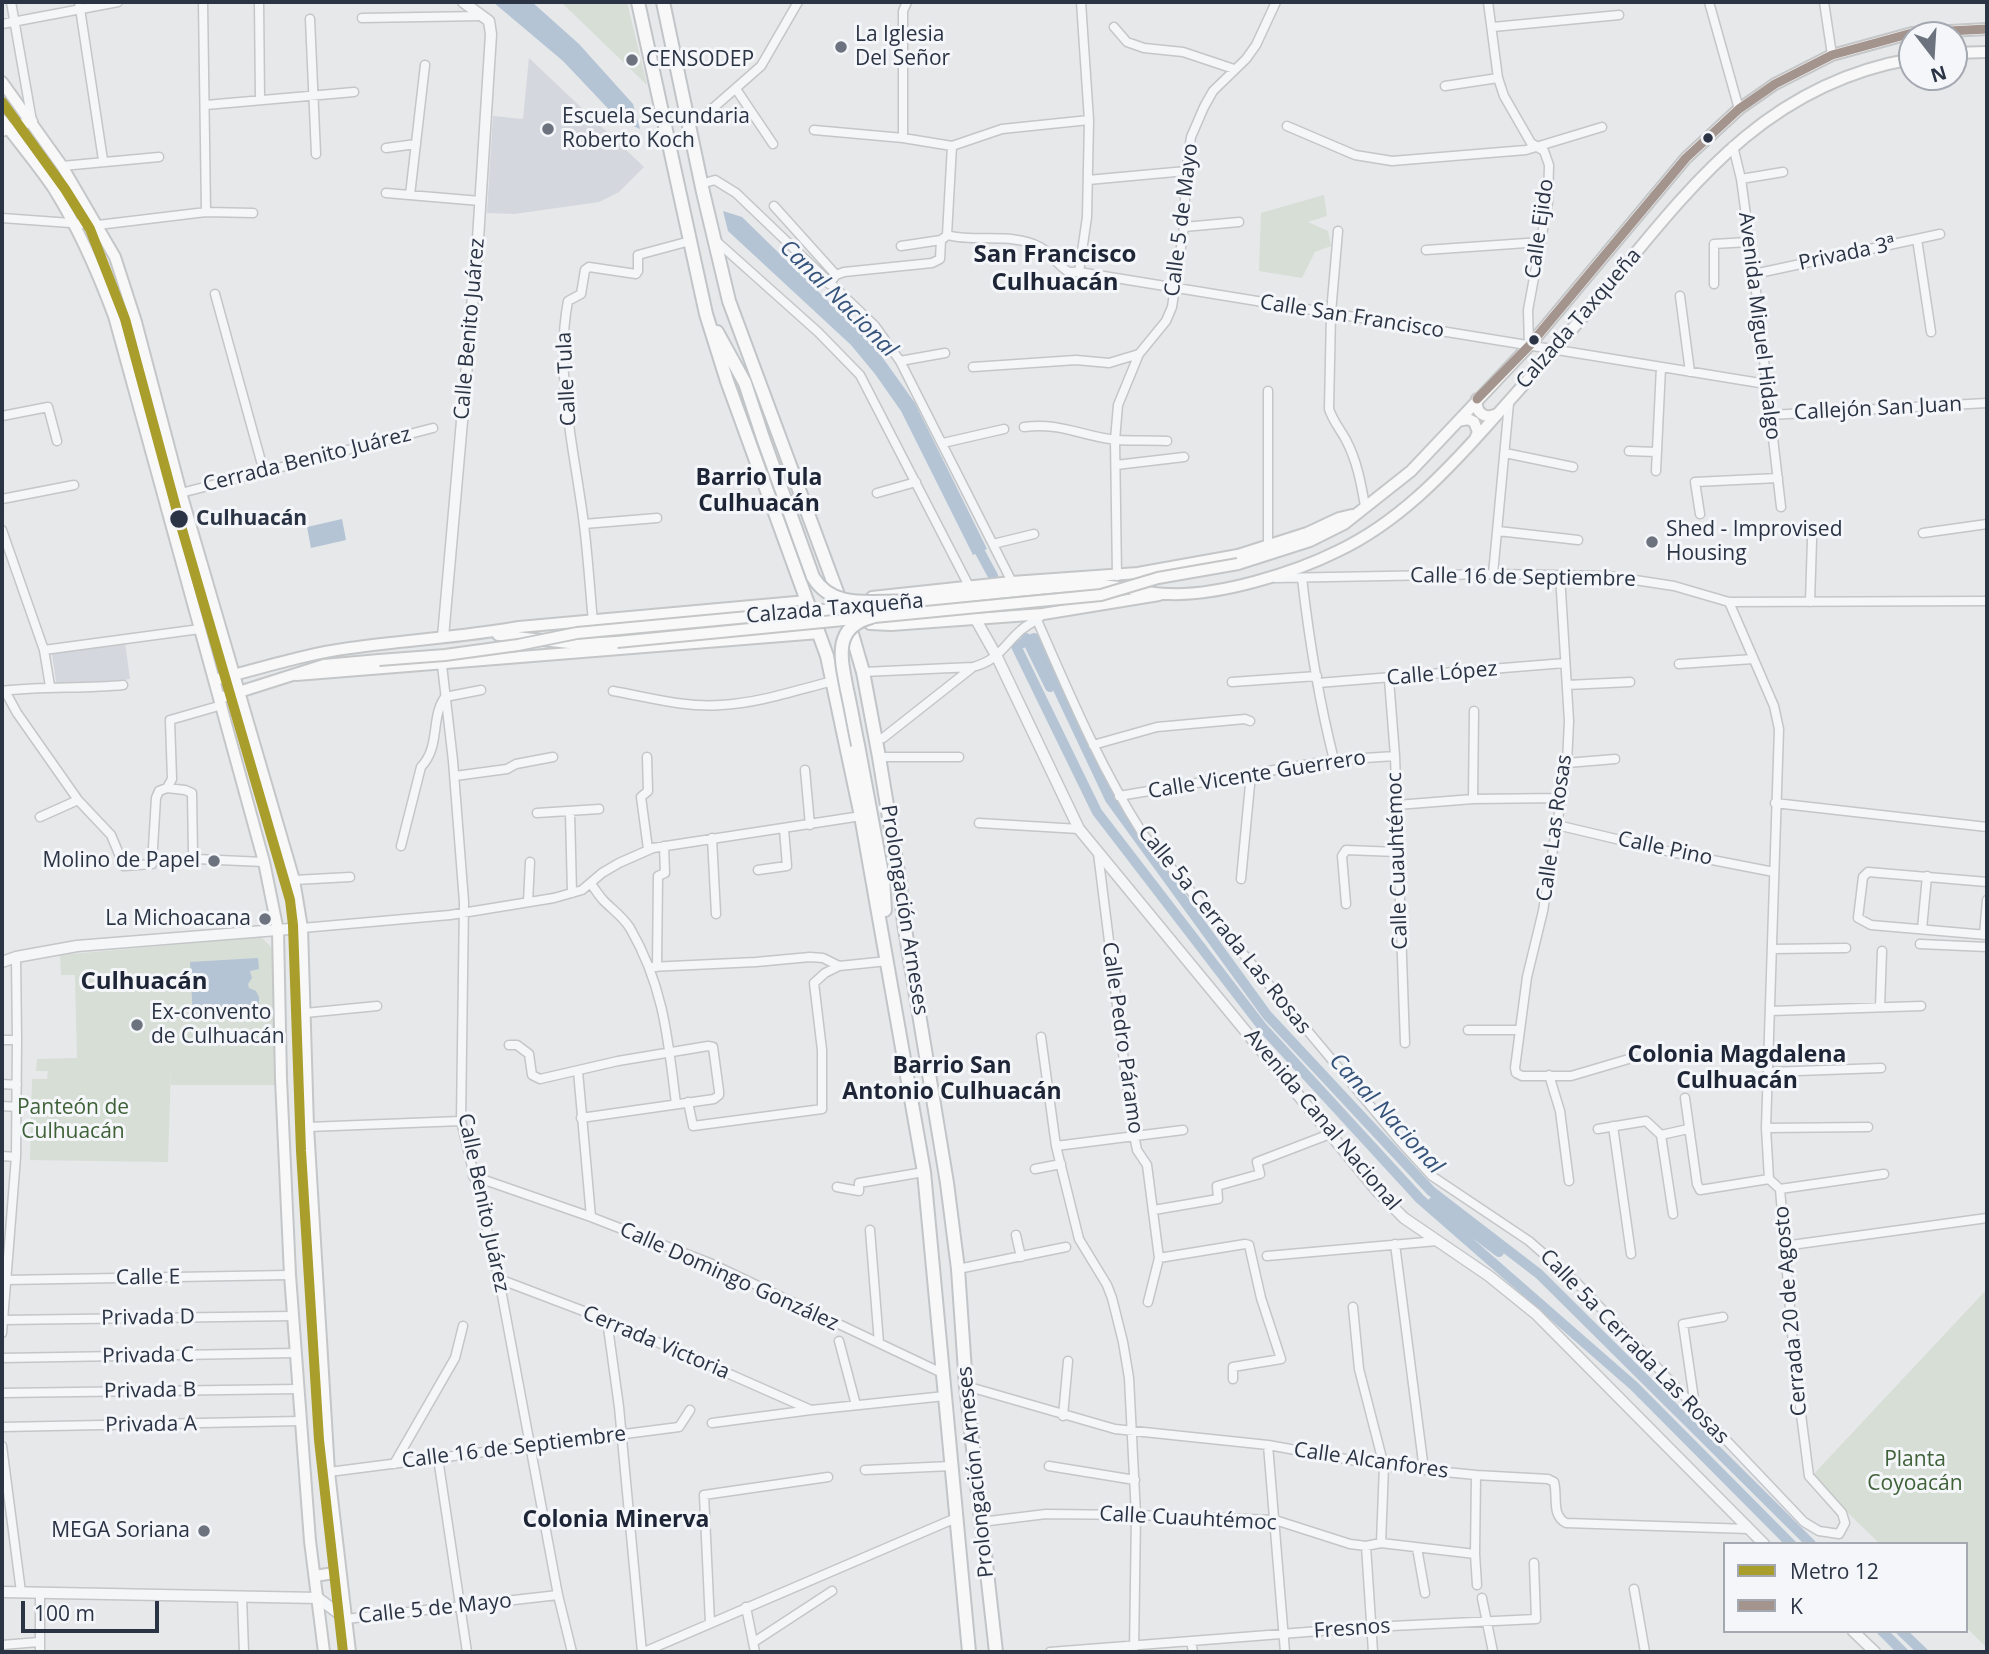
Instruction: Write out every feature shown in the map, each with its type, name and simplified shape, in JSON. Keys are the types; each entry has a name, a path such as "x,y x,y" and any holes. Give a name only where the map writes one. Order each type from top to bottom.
{"main road":[{"name":"Prolongación Arneses","path":"638,2 706,314 727,380 820,633 833,681 888,961 924,1172 970,1652"},
{"name":"Prolongación Arneses","path":"663,2 702,188 737,324 840,598 863,672 945,1170 958,1269 966,1386 996,1652"},
{"name":"Calzada Taxqueña","path":"477,635 578,643 617,642 1101,595 1157,578 1238,564 1310,541 1344,524 1411,471 1529,346 1686,158 1740,109 1775,83 1832,55 1912,33 1987,29"},
{"path":"1968,53 1987,52"},
{"name":"Calzada Taxqueña","path":"850,627 852,618 858,616 870,624 891,625 975,618 1040,617 1164,594 1203,592 1267,578 1320,560 1363,538 1412,502 1475,439 1555,350 1702,175 1733,146 1792,104 1840,78 1898,63"},
{"path":"2,82 62,166 115,257 152,378 181,493 294,880 302,928 308,1127 329,1472 349,1652"},
{"path":"2,120 6,130 54,189 100,277 114,317 264,862 278,931 281,1079 290,1275 310,1541 324,1652"},
{"path":"706,314 745,383 813,577 820,587 831,596 846,601 910,602"},
{"path":"131,383 152,378"},
{"path":"1477,399 1477,409 1481,414 1491,417 1497,414"},
{"path":"1457,422 1468,419 1474,422 1478,429 1475,439"},
{"name":"Calzada Taxqueña","path":"840,598 1012,582 1117,576 1238,555 1268,547 1352,516"},
{"name":"Calzada Taxqueña","path":"221,701 239,692 324,665 445,655 518,645 577,633 1102,585 1164,594"},
{"path":"891,595 885,600 881,610 883,617 891,625"},
{"name":"Calzada Taxqueña","path":"214,680 315,653 477,635 519,627 807,601"},
{"path":"767,605 779,608 785,620 782,632 774,637"},
{"path":"872,617 860,621 849,630 841,649 883,879 884,942"},
{"name":"Calzada Taxqueña","path":"296,675 820,633"},
{"path":"315,1576 340,1572"}],"street":[{"path":"6,130 32,121 11,2"},
{"path":"2,24 79,6 118,2"},
{"path":"203,2 206,212"},
{"path":"259,2 260,99"},
{"path":"463,2 486,18"},
{"path":"704,116 761,66 798,2"},
{"path":"903,138 903,11 908,2"},
{"path":"1079,272 1087,217 1089,120 1081,2"},
{"name":"Calle 5 de Mayo","path":"1117,576 1115,440 1118,405 1139,354 1166,321 1176,288 1191,137 1213,91 1256,45 1276,2"},
{"name":"Calle Ejido","path":"1488,2 1504,96 1531,143 1544,151 1549,165 1548,202 1528,310 1529,346"},
{"path":"1709,2 1740,109"},
{"path":"1824,2 1832,55"},
{"path":"79,6 103,160"},
{"path":"1493,27 1619,15"},
{"path":"362,18 486,18"},
{"name":"Calle Benito Juárez","path":"443,637 480,201 491,34 486,18"},
{"path":"310,19 316,154"},
{"path":"1114,27 1127,42 1144,48 1183,52 1234,69"},
{"path":"410,195 425,65"},
{"path":"1445,86 1499,78"},
{"path":"736,89 773,144"},
{"path":"206,105 354,92"},
{"path":"814,130 903,138 952,146 1002,129 1089,120"},
{"path":"1287,126 1327,145 1373,160 1392,161 1527,150 1602,127"},
{"path":"386,148 416,144"},
{"path":"830,284 836,275 844,272 883,269 940,259 952,146"},
{"name":"Avenida Miguel Hidalgo","path":"1733,146 1741,179 1754,274 1781,507"},
{"path":"62,166 103,160 159,157"},
{"path":"1088,180 1186,171"},
{"path":"1741,179 1783,173"},
{"path":"702,188 715,180 736,193 875,326 900,361 1012,582"},
{"path":"386,193 480,201"},
{"path":"774,206 836,275"},
{"path":"2,218 98,225 206,212 253,213"},
{"path":"1184,227 1240,222"},
{"path":"1338,232 1331,313 1329,410 1360,472 1365,506"},
{"name":"Privada 3ª","path":"1754,274 1940,234"},
{"name":"Calle San Francisco","path":"901,246 944,237 1021,240 1042,248 1069,272 1766,384"},
{"path":"1917,239 1931,332"},
{"path":"715,240 852,364 969,586"},
{"name":"Calle Tula","path":"593,622 584,524 571,447 565,358 565,313 568,301 581,294 585,270 589,267 636,274 638,255 690,241"},
{"path":"1426,250 1541,242"},
{"path":"1714,284 1714,244 1748,242"},
{"path":"215,294 264,472"},
{"path":"1680,296 1690,372"},
{"path":"900,361 945,353"},
{"path":"974,367 1076,360 1109,363 1139,354"},
{"path":"1656,471 1661,367"},
{"path":"1268,391 1268,547"},
{"path":"1493,574 1508,402"},
{"name":"Callejón San Juan","path":"1770,415 1987,403"},
{"path":"2,416 48,407 57,441"},
{"path":"1024,427 1059,426 1115,440 1167,440"},
{"name":"Cerrada Benito Juárez","path":"181,493 433,428"},
{"path":"943,443 1003,429"},
{"path":"1629,451 1656,452"},
{"path":"1505,453 1573,467"},
{"path":"1116,465 1184,457"},
{"path":"1700,514 1695,482 1778,478"},
{"path":"877,493 916,482"},
{"path":"2,499 74,485"},
{"path":"584,524 657,518"},
{"path":"1923,533 1987,524"},
{"path":"1498,531 1578,540"},
{"path":"993,544 1034,534"},
{"path":"3,536 44,650 50,686"},
{"path":"1810,601 1812,540"},
{"name":"Calle 16 de Septiembre","path":"1267,578 1493,574 1609,576 1640,579 1729,602 1987,601"},
{"name":"Calle Las Rosas","path":"1549,1075 1522,1076 1516,1073 1515,1068 1527,977 1543,911 1567,763 1569,721 1560,575"},
{"path":"1302,578 1306,618 1323,715 1334,760"},
{"name":"Cerrada 20 de Agosto","path":"1729,602 1774,706 1779,729 1766,1128 1769,1179 1780,1189 1808,1476 1842,1513 1845,1523 1839,1534"},
{"path":"863,672 973,667 987,663 1040,617"},
{"name":"Calle 5a Cerrada Las Rosas","path":"1040,617 1093,745 1119,796 1158,853 1399,1140 1432,1176 1529,1241 1577,1283 1804,1522 1819,1531 1839,1534"},
{"name":"Avenida Canal Nacional","path":"975,618 997,657 1079,829 1378,1192 1404,1219 1489,1276 1536,1314 1762,1542"},
{"path":"44,650 200,629"},
{"path":"1679,664 1753,659"},
{"name":"Calle López","path":"1232,682 1389,678 1565,663"},
{"name":"Calle Benito Juárez","path":"442,665 455,776 464,913 461,1121 499,1279 558,1595 572,1652"},
{"path":"883,738 973,667"},
{"name":"Calle Cuauhtémoc","path":"1389,678 1395,756 1405,1043"},
{"path":"613,691 691,704 719,705 747,702 833,681"},
{"path":"1567,685 1630,681"},
{"path":"123,685 90,689 50,686 4,691 78,800 111,835 124,866 152,864 156,798 159,791 167,788 192,793 193,853 197,859 264,862"},
{"path":"401,846 421,766 429,758 439,705 445,697 481,690"},
{"path":"167,788 172,779 170,720 221,701"},
{"path":"1473,799 1474,711"},
{"path":"1093,745 1157,726 1245,719 1250,722"},
{"name":"Calle Vicente Guerrero","path":"1119,796 1334,760 1395,756"},
{"path":"455,776 507,769 516,764 553,757"},
{"path":"647,757 648,791 641,797 648,849"},
{"path":"879,757 959,757"},
{"path":"1567,763 1615,759"},
{"path":"805,770 810,825"},
{"path":"1241,879 1251,774"},
{"path":"1397,805 1473,799 1561,798"},
{"path":"40,817 78,800"},
{"path":"1775,803 1987,827"},
{"path":"537,813 599,809"},
{"path":"570,812 572,893"},
{"path":"2,962 77,946 278,931 464,913 572,893 591,884 602,873 648,849 860,816"},
{"path":"979,823 1079,829"},
{"name":"Calle Pino","path":"1557,825 1671,852 1774,872"},
{"path":"758,870 787,866 784,829"},
{"path":"712,838 716,914"},
{"path":"653,967 658,876 665,873 664,846"},
{"path":"1346,904 1342,856 1346,850 1397,852"},
{"name":"Calle Pedro Páramo","path":"1098,853 1134,1135 1138,1150 1147,1165 1154,1210 1159,1258 1148,1302"},
{"path":"528,902 530,862"},
{"path":"1987,882 1868,872 1863,877 1858,919 1871,925 1985,935 1987,900"},
{"path":"1922,929 1927,876"},
{"path":"294,880 350,877"},
{"path":"591,884 629,926 653,967 664,1009 676,1104"},
{"path":"1920,944 1987,947"},
{"path":"1772,949 1846,948"},
{"path":"1881,1007 1882,951"},
{"path":"2,1333 6,1231 16,1157 16,957"},
{"path":"653,967 810,957 823,958 839,966"},
{"path":"688,1102 693,1126 822,1109 822,1050 814,983 839,966 888,961"},
{"path":"305,1013 377,1006"},
{"path":"1771,1011 1921,1006"},
{"path":"1468,1030 1520,1030"},
{"path":"1041,1037 1056,1146 1079,1239 1112,1298 1129,1378 1136,1515 1134,1649"},
{"path":"2,1040 17,1040"},
{"path":"509,1045 517,1045 529,1054 532,1075 540,1079 670,1052 713,1047 719,1095 714,1098 581,1118"},
{"path":"1569,1181 1560,1111 1549,1075 1579,1074 1632,1058"},
{"path":"1769,1072 1881,1068"},
{"path":"578,1071 591,1217"},
{"path":"2,1084 17,1085"},
{"path":"1685,1098 1697,1184 1702,1191 1769,1179"},
{"path":"2,1106 17,1107"},
{"path":"308,1127 461,1121"},
{"path":"1598,1129 1646,1121 1661,1135 1673,1213"},
{"path":"1613,1126 1631,1254"},
{"path":"1766,1128 1868,1127"},
{"path":"1661,1135 1688,1129"},
{"path":"1056,1146 1182,1130"},
{"path":"1154,1210 1218,1199 1217,1186 1260,1174 1257,1162 1330,1134"},
{"path":"2,1157 16,1157"},
{"path":"1035,1169 1061,1164"},
{"path":"837,1187 859,1191 859,1184 924,1172"},
{"path":"1780,1189 1884,1174"},
{"name":"Calle Domingo González","path":"473,1176 591,1217 712,1264 942,1373"},
{"path":"1784,1246 1987,1218"},
{"path":"870,1230 879,1343"},
{"path":"1016,1235 1021,1257"},
{"path":"1267,1256 1437,1241"},
{"path":"1395,1244 1424,1470"},
{"path":"1159,1258 1249,1245 1261,1298 1281,1359 1233,1367 1233,1379"},
{"path":"958,1269 1066,1247"},
{"name":"Calle E","path":"5,1280 290,1275"},
{"name":"Cerrada Victoria","path":"499,1279 607,1320 811,1410"},
{"path":"1353,1307 1359,1369 1384,1466 1381,1543"},
{"name":"Privada D","path":"3,1320 293,1316"},
{"path":"1695,1408 1683,1324 1723,1317"},
{"path":"607,1320 622,1435 643,1652 956,1518"},
{"path":"394,1464 455,1358 464,1326"},
{"path":"839,1341 856,1405"},
{"name":"Privada C","path":"2,1358 295,1353"},
{"path":"1063,1416 1068,1361"},
{"name":"Calle Alcanfores","path":"966,1386 1063,1416 1132,1432 1268,1446 1384,1466 1548,1479 1554,1482 1556,1489 1556,1513 1559,1519 1566,1523 1749,1530"},
{"name":"Privada B","path":"2,1393 298,1389"},
{"path":"712,1423 945,1396"},
{"name":"Calle 16 de Septiembre","path":"329,1472 680,1427 690,1410"},
{"name":"Privada A","path":"2,1427 300,1421"},
{"path":"2,1446 3,1473 21,1592"},
{"path":"1268,1446 1285,1652"},
{"path":"438,1458 467,1652"},
{"path":"864,1471 951,1466"},
{"path":"1049,1466 1135,1480"},
{"path":"1476,1475 1475,1554 1478,1585"},
{"path":"710,1623 704,1495 828,1477"},
{"name":"Calle Cuauhtémoc","path":"981,1522 1046,1514 1275,1520 1350,1544 1366,1546 1381,1543 1475,1554"},
{"path":"1366,1546 1373,1652"},
{"path":"1418,1548 1425,1593"},
{"name":"Fresnos","path":"1050,1652 1134,1649 1371,1627 1536,1619 1534,1563"},
{"path":"1634,1589 1645,1652"},
{"path":"754,1642 832,1591"},
{"path":"2,1592 318,1598"},
{"path":"40,1592 40,1652"},
{"name":"Calle 5 de Mayo","path":"318,1598 346,1619 558,1595"},
{"path":"242,1597 244,1652"},
{"path":"1482,1598 1493,1652"},
{"path":"746,1607 755,1652"},
{"path":"1855,1633 1875,1652"},
{"path":"2,1645 39,1642"},
{"path":"1191,1642 1193,1652"}],"shaded area":[{"name":"Escuela Secundaria Roberto Koch","path":"529,58 644,167 619,192 599,202 514,214 487,213 493,116 523,119"},
{"path":"125,643 130,679 87,685 56,682 52,654"}],"green space":[{"name":"CENSODEP","path":"561,2 627,2 647,85"},
{"path":"1324,195 1327,216 1308,222 1328,231 1331,246 1315,252 1302,278 1259,271 1261,213"},
{"name":"Ex-convento de Culhuacán","path":"261,937 273,949 276,1085 171,1085 171,1067 168,1162 30,1160 32,1079 47,1079 48,1071 36,1071 37,1059 77,1058 75,975 61,975 60,955"},
{"name":"Planta Coyoacán","path":"1987,1289 1987,1648 1968,1629 1968,1542 1878,1542 1811,1477"}],"water":[{"path":"493,2 532,2 579,44 633,104 640,129 618,119 563,61"},
{"name":"Canal Nacional","path":"723,211 742,217 875,347 915,403 987,549 973,555 901,411 875,374 851,345 728,231"},
{"path":"342,519 346,540 311,548 307,527"},
{"path":"258,958 259,969 250,971 252,978 248,984 259,997 259,1014 193,1018 190,962"}],"waterway":[{"name":"Canal Nacional","path":"974,541 993,576"},
{"name":"Canal Nacional","path":"1026,638 1050,687"},
{"name":"Canal Nacional","path":"1789,1542 1634,1386 1420,1199 1263,1028 1097,812 1016,646 1034,638 1110,799 1267,1015 1431,1191 1539,1274 1809,1542"},
{"name":"Canal Nacional","path":"1433,1202 1499,1252"},
{"name":"Canal Nacional","path":"1884,1633 1903,1652"},
{"name":"Canal Nacional","path":"1903,1633 1923,1652"}],"metro line":[{"name":"12","path":"2,102 65,189 90,229 125,319 179,519 290,900 301,1151 319,1440 343,1652"}],"transit line":[{"name":"K","path":"1477,399 1529,346 1686,158 1739,109 1775,84 1832,55 1912,33 1987,29"}],"place":[{"name":"La Iglesia Del Señor","path":"841,47"},
{"name":"CENSODEP","path":"632,60"},
{"name":"Escuela Secundaria Roberto Koch","path":"548,129"},
{"name":"Culhuacán","path":"179,519"},
{"name":"Shed - Improvised Housing","path":"1652,542"},
{"name":"Molino de Papel","path":"214,861"},
{"name":"La Michoacana","path":"265,919"},
{"name":"Ex-convento de Culhuacán","path":"137,1025"},
{"name":"MEGA Soriana","path":"204,1531"}],"district":[{"name":"San Francisco Culhuacán","path":"1055,269"},
{"name":"Barrio Tula Culhuacán","path":"759,491"},
{"name":"Culhuacán","path":"144,982"},
{"name":"Colonia Magdalena Culhuacán","path":"1737,1068"},
{"name":"Barrio San Antonio Culhuacán","path":"952,1079"},
{"name":"Colonia Minerva","path":"616,1520"}],"park label":[{"name":"Panteón de Culhuacán","path":"73,1120"}]}
